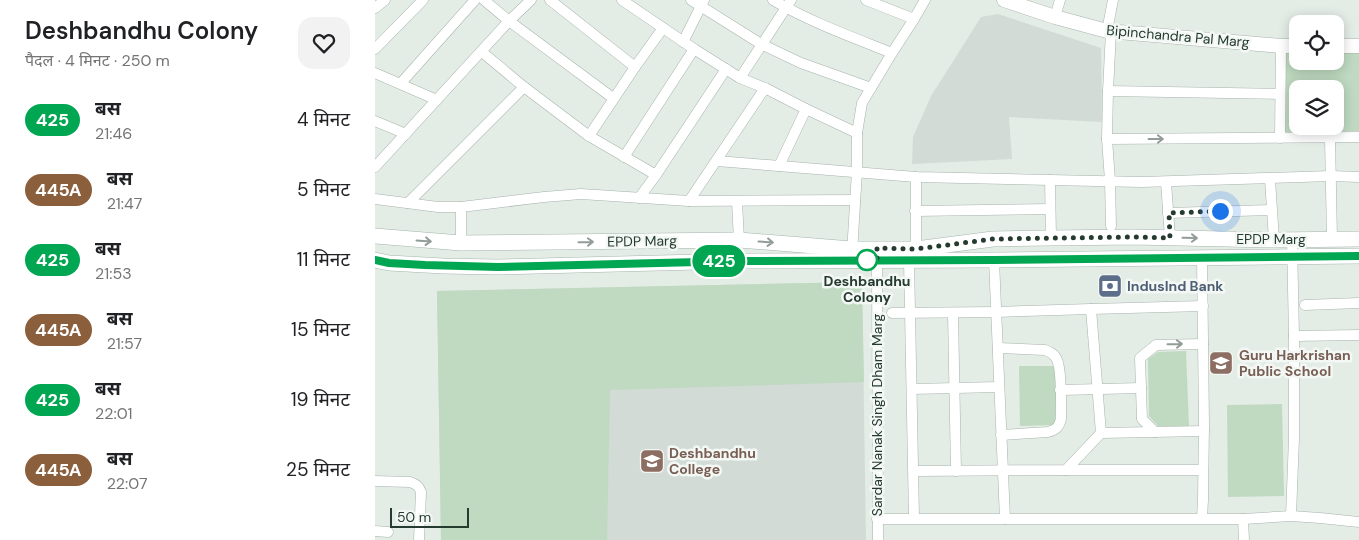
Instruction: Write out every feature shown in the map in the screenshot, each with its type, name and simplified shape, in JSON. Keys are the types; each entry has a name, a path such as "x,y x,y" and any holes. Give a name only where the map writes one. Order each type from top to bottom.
{"main road":[{"name":"EPDP Marg","path":"375,236 461,243 739,240 851,255"},
{"name":"EPDP Marg","path":"912,255 993,239 1359,239"},
{"name":"EPDP Marg","path":"375,260 398,263 498,267 739,261 877,254 994,260 1359,256"}],"street":[{"path":"375,8 385,0"},
{"path":"375,49 423,0"},
{"path":"401,83 475,0"},
{"path":"484,0 509,21 613,98"},
{"path":"376,164 406,134 509,21 531,0"},
{"path":"550,0 635,67"},
{"path":"622,0 740,78 765,88 857,133"},
{"path":"691,0 703,4 761,44 801,63 871,88"},
{"path":"773,0 788,4 835,30 892,53"},
{"path":"866,0 915,19"},
{"path":"851,255 857,171 857,133 862,104 925,0"},
{"path":"1055,17 1060,0"},
{"path":"1111,226 1107,139 1109,31 1113,0"},
{"name":"Bipinchandra Pal Marg","path":"1012,1 1055,17 1109,31 1289,46"},
{"path":"683,42 703,4"},
{"path":"740,78 788,4"},
{"path":"589,136 613,98 663,28"},
{"path":"1280,138 1281,46"},
{"path":"1344,46 1359,46"},
{"path":"624,157 694,49"},
{"path":"482,52 524,87 589,136 655,175"},
{"path":"639,198 726,69"},
{"path":"375,73 437,100"},
{"path":"408,203 524,87"},
{"path":"689,201 765,88"},
{"path":"1108,91 1280,94"},
{"path":"779,166 806,109"},
{"path":"375,120 406,134"},
{"path":"1107,139 1359,137"},
{"path":"1330,138 1332,239"},
{"path":"717,162 857,171 916,177 1167,182 1331,176 1359,177"},
{"path":"914,518 910,313 916,177"},
{"path":"1270,179 1274,240"},
{"path":"1050,180 1051,238"},
{"path":"1167,182 1170,238"},
{"path":"375,199 438,207 461,207 581,194 689,201 855,200"},
{"path":"737,202 739,240"},
{"path":"461,207 461,243"},
{"path":"915,211 1050,209"},
{"path":"1169,213 1271,210"},
{"path":"1291,516 1294,438 1292,240"},
{"name":"Sardar Nanak Singh Dham Marg","path":"877,254 878,540"},
{"path":"1202,518 1204,427 1203,257"},
{"path":"994,260 1005,519"},
{"path":"1305,305 1359,303"},
{"path":"892,313 1203,306"},
{"path":"1091,309 1101,433"},
{"path":"953,313 956,471"},
{"path":"1294,336 1359,335"},
{"path":"1155,432 1142,419 1140,358 1156,345 1203,344"},
{"path":"998,348 1045,350 1051,352 1057,359 1061,390 1061,419 1059,426 1054,430 1001,435"},
{"path":"912,389 999,387"},
{"path":"1061,390 1141,388"},
{"path":"1066,470 1101,433 1155,432 1204,427"},
{"path":"914,471 1203,470"},
{"path":"375,481 410,482 420,488 419,540"},
{"path":"877,519 1243,519 1291,516 1359,522"},
{"path":"1243,519 1243,540"},
{"path":"375,532 388,532"}],"shaded area":[{"path":"998,14 1101,48 1102,122 1009,117 1012,159 912,164 913,137 931,96 981,17"},
{"name":"Deshbandhu College","path":"862,282 866,540 441,540 437,291"}],"green space":[{"path":"1286,52 1289,52 1289,70 1344,70 1344,52 1359,52 1359,131 1344,131 1344,80 1289,80 1289,133 1284,133"},
{"name":"Deshbandhu College","path":"862,282 864,382 610,390 607,540 441,540 437,291"},
{"path":"1186,351 1189,427 1158,426 1149,416 1148,359 1158,352"},
{"path":"1019,366 1057,366 1055,425 1020,426"},
{"path":"1282,404 1284,496 1228,497 1227,405"}],"bus line":[{"name":"425","path":"375,260 389,263 498,267 739,261 1359,256"}],"place":[{"name":"Deshbandhu Colony","path":"867,260"},
{"name":"IndusInd Bank","path":"1110,286"},
{"name":"Guru Harkrishan Public School","path":"1221,363"},
{"name":"Deshbandhu College","path":"652,461"}],"route":[{"path":"867,260 864,260 877,260 877,248 916,249 993,239 1170,238 1169,213 1220,211"}]}
